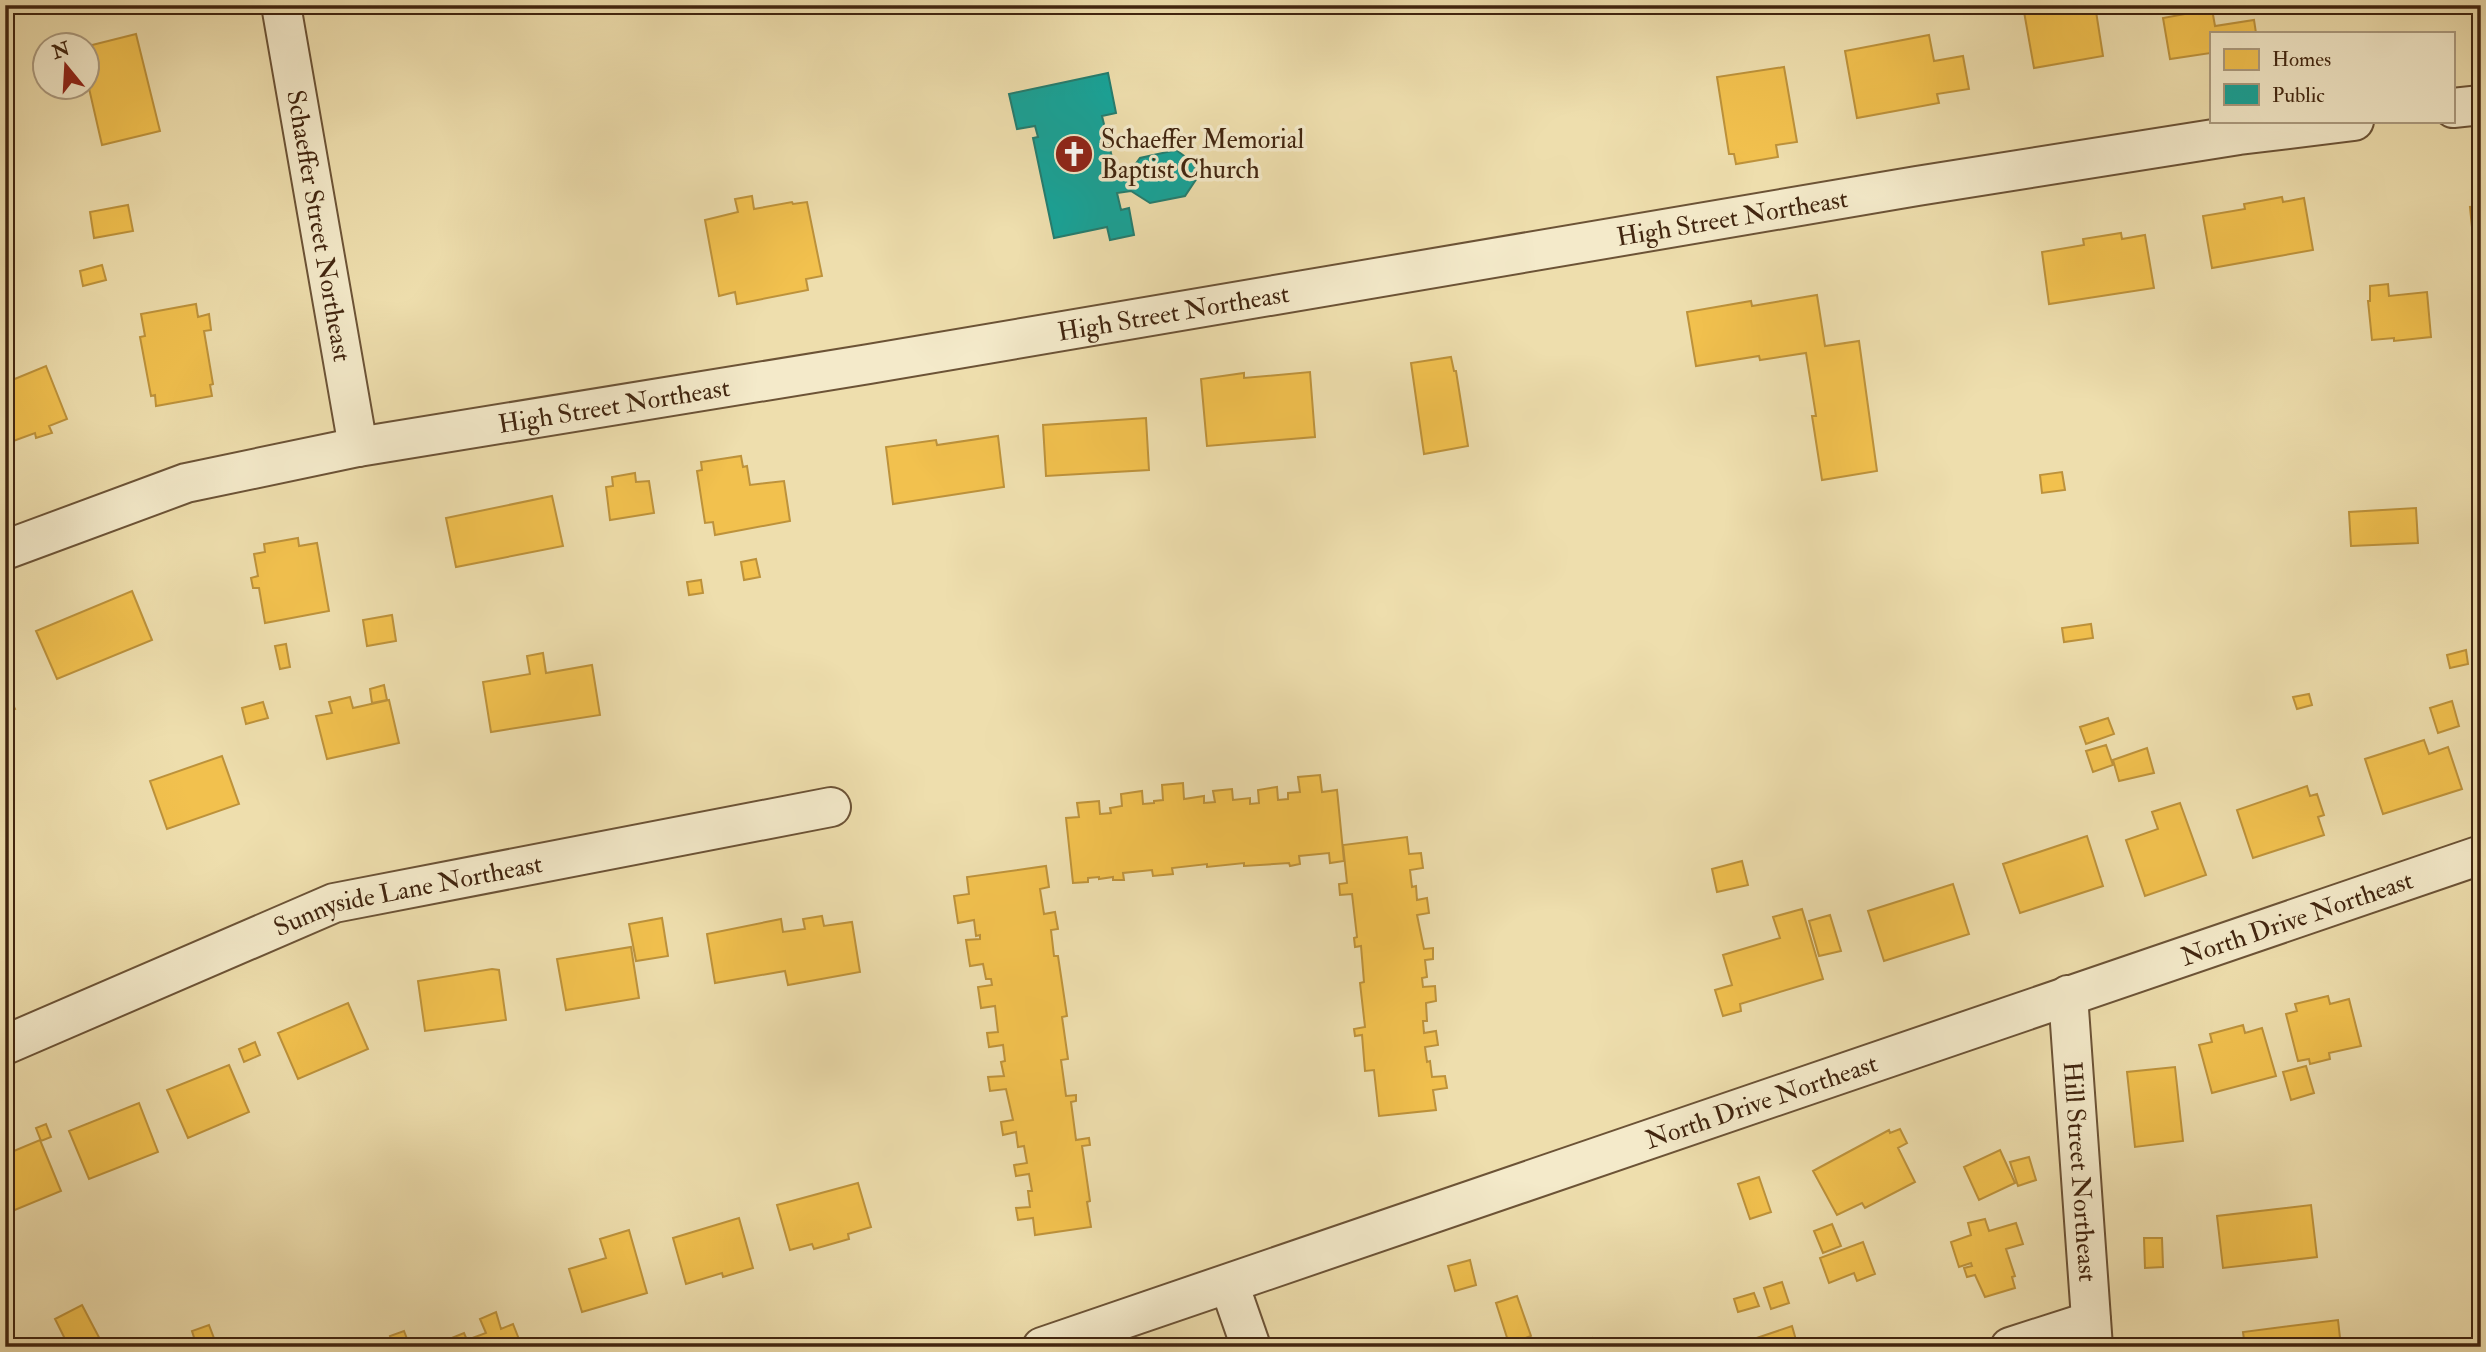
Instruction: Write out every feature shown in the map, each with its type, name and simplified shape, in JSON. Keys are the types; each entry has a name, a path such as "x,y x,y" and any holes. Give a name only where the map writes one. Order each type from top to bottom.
{"street":[{"name":"Schaeffer Street Northeast","path":"281,5 358,447"},
{"path":"2454,108 2481,105"},
{"name":"High Street Northeast","path":"5,550 186,483 358,447 869,364 1931,184 2239,135 2346,122"},
{"name":"Sunnyside Lane Northeast","path":"5,1045 334,903 831,807"},
{"name":"North Drive Northeast","path":"1042,1347 2481,855"},
{"name":"Hill Street Northeast","path":"2068,995 2092,1334"},
{"path":"1229,1284 1251,1347"},
{"path":"2010,1347 2092,1334"}],"building: Homes":[{"path":"2095,5 2103,56 2034,68 2023,6"},
{"path":"2212,9 2215,26 2254,20 2256,32 2210,32 2210,53 2170,59 2163,18"},
{"path":"136,34 160,131 102,145 92,102 102,102 102,42"},
{"path":"1929,35 1934,61 1963,56 1969,89 1937,94 1939,103 1857,118 1845,51"},
{"path":"1784,67 1797,142 1776,145 1778,157 1736,164 1734,154 1729,154 1717,77"},
{"path":"752,196 754,209 807,202 822,276 806,279 808,290 737,304 735,292 719,296 705,220 738,212 735,199"},
{"path":"2282,197 2283,202 2304,198 2313,250 2212,268 2203,216 2245,209 2244,204"},
{"path":"128,205 133,231 94,238 90,212"},
{"path":"2481,206 2481,289 2478,289 2470,207"},
{"path":"2121,233 2122,239 2145,235 2154,288 2049,304 2042,252 2084,245 2083,239"},
{"path":"102,265 106,280 83,286 80,271"},
{"path":"2388,284 2389,296 2427,292 2431,337 2394,341 2394,338 2372,340 2368,301 2370,286"},
{"path":"1817,295 1825,346 1859,341 1877,471 1822,480 1806,353 1760,360 1759,356 1696,366 1687,312 1751,301 1752,306"},
{"path":"196,304 198,317 209,314 211,330 204,331 213,384 210,385 212,396 156,406 155,395 151,396 140,337 145,336 141,314"},
{"path":"1451,357 1456,371 1468,446 1424,454 1411,363"},
{"path":"46,366 67,419 49,426 52,433 36,438 35,433 5,444 5,383"},
{"path":"1310,372 1315,437 1207,446 1201,379 1244,373 1244,378"},
{"path":"2481,381 2481,439 2478,439 2472,382"},
{"path":"1146,418 1149,470 1046,476 1043,425"},
{"path":"998,436 1004,487 893,504 886,447 936,440 937,445"},
{"path":"741,456 743,467 747,466 750,485 784,481 790,521 715,535 713,522 705,523 697,471 702,470 701,462"},
{"path":"2062,472 2065,490 2042,493 2040,475"},
{"path":"635,473 636,482 649,481 654,513 610,520 606,487 613,486 612,477"},
{"path":"552,496 563,546 456,567 446,518"},
{"path":"2416,508 2418,543 2351,546 2349,512"},
{"path":"298,538 299,546 317,543 329,611 265,623 259,588 253,588 251,578 258,576 254,554 265,552 264,544"},
{"path":"756,559 760,577 744,580 741,562"},
{"path":"701,580 703,593 689,595 687,582"},
{"path":"132,591 152,640 57,679 36,631"},
{"path":"392,615 396,641 367,646 363,620"},
{"path":"2091,624 2093,638 2064,642 2062,628"},
{"path":"286,644 290,667 280,669 275,646"},
{"path":"2466,650 2468,664 2450,668 2447,655"},
{"path":"543,653 546,673 592,665 600,715 491,732 483,682 530,674 527,656"},
{"path":"384,685 387,700 372,703 370,689"},
{"path":"5,687 15,709 5,714"},
{"path":"2309,694 2312,705 2297,709 2293,697"},
{"path":"350,697 353,708 389,700 399,743 327,759 316,716 332,713 329,702"},
{"path":"2452,701 2459,726 2438,733 2430,708"},
{"path":"263,702 268,718 246,724 242,708"},
{"path":"2108,718 2114,734 2086,744 2080,727"},
{"path":"2424,740 2429,754 2448,747 2462,789 2383,814 2365,759"},
{"path":"2106,745 2113,765 2093,772 2086,751"},
{"path":"2147,748 2154,773 2119,781 2113,760"},
{"path":"222,756 239,804 167,829 150,781"},
{"path":"1320,775 1322,792 1337,790 1344,861 1330,863 1329,853 1299,856 1300,864 1290,866 1289,863 1244,866 1244,863 1207,867 1207,864 1172,868 1173,874 1153,876 1152,870 1123,873 1124,880 1099,877 1088,878 1088,882 1073,883 1066,818 1079,817 1077,803 1099,801 1100,814 1111,813 1110,808 1122,806 1121,794 1142,791 1143,804 1154,803 1163,800 1162,785 1183,783 1184,799 1204,796 1204,803 1215,802 1213,791 1232,789 1233,800 1250,798 1250,804 1259,803 1258,790 1277,787 1278,800 1288,799 1288,793 1300,792 1298,777"},
{"path":"2307,786 2310,796 2317,794 2324,815 2318,817 2324,835 2253,858 2237,810"},
{"path":"2180,803 2206,875 2145,896 2126,840 2158,829 2152,812"},
{"path":"2087,836 2103,886 2020,913 2003,864"},
{"path":"1407,837 1409,854 1421,853 1423,868 1410,870 1412,887 1416,886 1417,900 1427,898 1429,913 1417,915 1424,949 1433,948 1433,959 1425,960 1427,977 1422,978 1423,987 1435,986 1436,1001 1426,1003 1427,1021 1423,1021 1424,1033 1436,1031 1438,1045 1425,1047 1427,1062 1430,1061 1432,1077 1445,1076 1447,1088 1433,1090 1436,1110 1379,1116 1374,1070 1365,1071 1362,1035 1355,1036 1354,1029 1365,1027 1360,983 1364,982 1361,946 1355,947 1354,938 1357,937 1352,894 1340,895 1339,884 1347,883 1343,845"},
{"path":"1742,861 1748,885 1717,892 1712,869"},
{"path":"1046,866 1049,887 1040,889 1044,914 1055,912 1058,929 1051,930 1054,956 1058,956 1067,1016 1062,1017 1068,1059 1061,1060 1066,1096 1076,1095 1076,1101 1071,1102 1076,1140 1089,1138 1090,1145 1082,1146 1091,1227 1035,1235 1033,1218 1018,1220 1016,1208 1030,1207 1028,1191 1032,1191 1029,1174 1016,1176 1014,1165 1027,1163 1024,1146 1018,1147 1016,1132 1003,1135 1001,1122 1013,1120 1006,1089 990,1091 988,1077 1004,1076 1001,1062 1005,1061 1003,1045 989,1047 987,1033 998,1032 995,1006 981,1008 978,987 992,985 991,979 986,979 983,964 970,966 966,940 980,939 980,935 976,936 974,920 958,923 954,896 969,894 967,877"},
{"path":"1953,884 1969,934 1884,961 1868,911"},
{"path":"1802,909 1823,979 1740,1004 1741,1011 1723,1016 1715,990 1732,985 1723,955 1780,938 1773,917"},
{"path":"1830,915 1841,951 1819,956 1809,921"},
{"path":"822,916 824,926 852,922 860,972 788,985 785,971 715,983 707,934 781,919 783,932 805,929 803,919"},
{"path":"662,918 668,956 636,961 629,924"},
{"path":"631,947 639,998 566,1010 557,959"},
{"path":"499,970 506,1020 425,1031 418,981"},
{"path":"2328,996 2330,1004 2349,999 2361,1046 2329,1053 2330,1059 2310,1064 2309,1059 2298,1061 2286,1014 2297,1011 2295,1004"},
{"path":"348,1003 368,1049 298,1079 278,1033"},
{"path":"2243,1025 2245,1033 2262,1028 2276,1076 2212,1093 2199,1045 2212,1042 2210,1034"},
{"path":"255,1042 260,1055 244,1062 239,1049"},
{"path":"229,1065 249,1112 188,1138 167,1090"},
{"path":"2306,1066 2314,1093 2291,1100 2283,1072"},
{"path":"2175,1067 2183,1141 2135,1147 2127,1072"},
{"path":"139,1103 158,1152 89,1179 69,1131"},
{"path":"46,1124 51,1137 41,1141 36,1128"},
{"path":"1900,1129 1907,1143 1898,1148 1915,1182 1865,1208 1862,1203 1837,1215 1813,1171 1889,1130 1890,1133"},
{"path":"40,1140 61,1191 5,1214 5,1159 11,1156 9,1153"},
{"path":"2000,1150 2015,1183 1979,1200 1964,1167"},
{"path":"2029,1157 2036,1180 2018,1186 2010,1162"},
{"path":"1759,1177 1771,1212 1750,1219 1738,1184"},
{"path":"858,1183 871,1227 848,1234 849,1239 814,1249 812,1244 790,1250 777,1205"},
{"path":"2311,1205 2317,1257 2223,1268 2217,1216"},
{"path":"739,1218 753,1268 723,1277 722,1273 686,1284 673,1238"},
{"path":"1985,1219 1989,1231 2016,1223 2023,1244 2006,1249 2015,1276 2012,1277 2015,1288 1985,1297 1975,1275 1967,1277 1964,1268 1972,1266 1971,1263 1959,1267 1951,1242 1971,1235 1968,1223"},
{"path":"1832,1224 1841,1246 1823,1253 1814,1231"},
{"path":"629,1230 647,1293 582,1312 569,1269 606,1258 600,1239"},
{"path":"2144,1238 2162,1238 2163,1267 2145,1268"},
{"path":"1863,1242 1875,1274 1857,1281 1854,1273 1829,1283 1820,1258"},
{"path":"1470,1260 1476,1285 1455,1291 1448,1266"},
{"path":"2477,1260 2481,1260 2481,1297 2480,1297"},
{"path":"1782,1282 1789,1303 1771,1309 1764,1288"},
{"path":"1754,1293 1759,1306 1738,1312 1734,1299"},
{"path":"1517,1296 1531,1336 1509,1344 1496,1303"},
{"path":"82,1305 103,1345 101,1347 69,1347 55,1319"},
{"path":"496,1312 501,1329 513,1324 522,1347 452,1347 449,1339 464,1333 467,1340 486,1333 480,1319"},
{"path":"2338,1320 2341,1347 2245,1347 2243,1332"},
{"path":"209,1325 215,1341 197,1347 192,1331"},
{"path":"1792,1326 1798,1347 1743,1347 1742,1343"},
{"path":"404,1331 409,1344 394,1347 390,1336"},
{"path":"1592,1338 1595,1347 1578,1347 1577,1343"}],"building: Public":[{"name":"Schaeffer Memorial Baptist Church","path":"1108,73 1116,113 1102,116 1117,178 1127,176 1140,158 1176,150 1194,163 1197,178 1185,196 1150,203 1131,191 1117,193 1121,210 1129,208 1134,235 1110,240 1107,227 1054,238 1033,138 1038,137 1035,126 1017,129 1009,94"}],"place":[{"name":"Schaeffer Memorial Baptist Church","path":"1074,154"}]}
